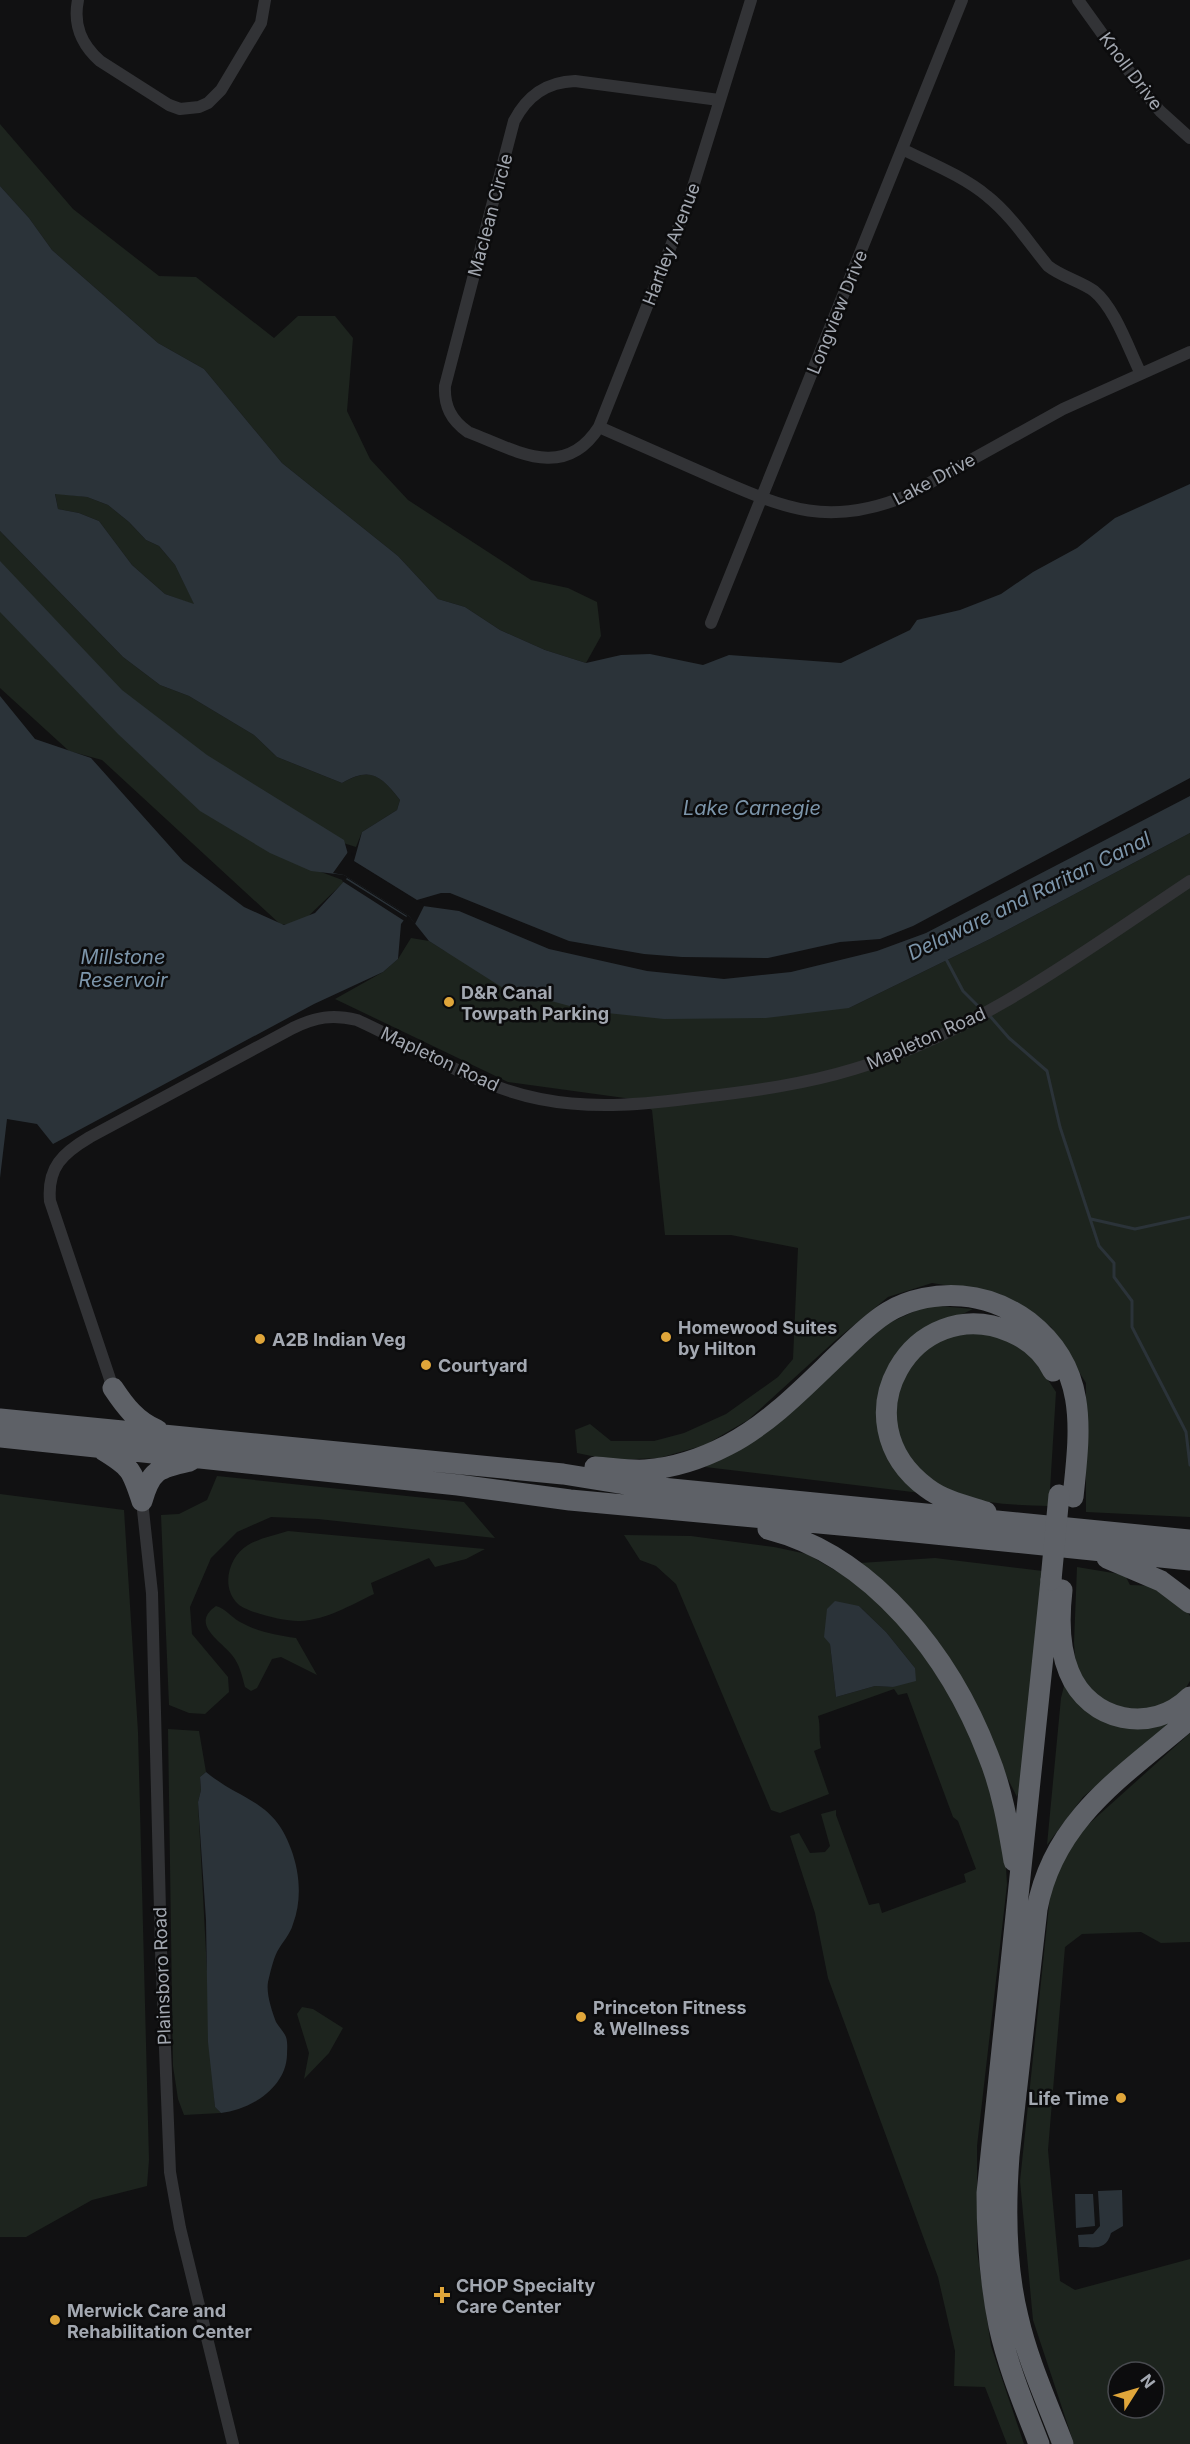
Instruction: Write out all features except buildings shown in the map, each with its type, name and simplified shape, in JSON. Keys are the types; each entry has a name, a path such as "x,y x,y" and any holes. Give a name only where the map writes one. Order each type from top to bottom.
{"highway":[{"path":"563,1474 579,1466 645,1470 703,1456 725,1447 766,1421 861,1332 887,1312 916,1301 946,1295 974,1298 1016,1313 1047,1338 1065,1363 1078,1405 1078,1451 1066,1496"},
{"path":"1012,1521 942,1497 928,1489 904,1466 891,1442 886,1413 889,1386 906,1356 931,1337 953,1328 987,1325 1021,1337 1044,1357 1059,1384 1065,1408 1066,1496 1014,2049 1015,2092 1007,2190 1008,2250 1020,2327 1063,2444"},
{"path":"81,1427 109,1413 113,1388"},
{"path":"113,1388 132,1414 145,1425 163,1433"},
{"path":"0,1419 163,1433 563,1474 631,1485 1190,1540"},
{"path":"0,1437 206,1457 724,1516 915,1532 1190,1560"},
{"path":"100,1448 129,1467 142,1501"},
{"path":"142,1501 152,1476 161,1468 206,1457"},
{"path":"724,1516 738,1523 795,1537 846,1564 868,1582 912,1626 935,1656 963,1701 989,1756 1006,1814 1018,1888"},
{"path":"1090,1551 1161,1581 1190,1603"},
{"path":"1058,1588 1063,1648 1069,1674 1081,1693 1100,1709 1120,1718 1143,1720 1163,1715 1190,1697"},
{"path":"1039,2444 1015,2380 999,2327 992,2291 987,2193 1018,1888 1058,1588"},
{"path":"1015,2092 1021,2064 1037,1909 1051,1863 1068,1833 1091,1804 1190,1719"}],"street":[{"path":"78,0 76,21 79,32 90,52 99,62 170,105 189,109 208,103 221,90 261,23 265,0"},
{"name":"Hartley Avenue","path":"552,459 584,446 599,427 688,204 751,0"},
{"name":"Longview Drive","path":"711,623 962,0"},
{"name":"Knoll Drive","path":"1078,0 1144,92 1190,138"},
{"name":"Maclean Circle","path":"552,459 538,458 468,432 452,418 445,396 445,386 514,121 530,98 550,85 563,81 719,100"},
{"path":"902,149 974,186 999,207 1048,266 1058,274 1094,291 1109,309 1141,374"},
{"name":"Lake Drive","path":"599,427 787,507 828,513 849,512 886,504 906,496 1063,410 1190,352"},
{"name":"Mapleton Road","path":"113,1388 50,1201 50,1180 59,1161 90,1137 309,1020 330,1016 357,1020 475,1078 515,1093 569,1104 620,1106 758,1091 824,1077 887,1057 975,1019 1190,881"},
{"name":"Plainsboro Road","path":"142,1501 152,1593 170,2172 180,2228 233,2444"}],"shaded area":[{"path":"0,124 73,209 159,276 196,277 274,338 298,316 335,316 353,338 347,411 370,459 408,500 531,580 568,588 597,602 601,636 586,663 545,650 500,630 465,607 438,599 398,556 282,463 204,369 158,343 52,250 29,218 0,186"},
{"path":"55,493 87,497 108,505 146,540 159,546 175,565 195,605 165,594 132,565 99,521 79,513 58,509"},
{"path":"0,531 123,657 160,685 189,696 254,735 277,757 342,783 361,775 375,776 387,785 400,800 397,810 362,832 356,847 340,842 321,872 345,881 298,926 280,924 102,760 69,751 0,688"},
{"path":"1190,833 1190,1517 1086,1512 1086,1383 1051,1327 1000,1294 932,1283 888,1297 837,1339 748,1420 705,1445 659,1458 611,1460 577,1453 575,1430 590,1424 611,1441 654,1441 684,1433 726,1414 778,1377 793,1359 798,1248 731,1235 665,1235 652,1110 632,1099 508,1082 335,999 383,972 398,959 411,938 429,941 445,951 849,1008 990,939"},
{"path":"928,1305 973,1309 911,1339 884,1374 879,1422 929,1494 705,1467 758,1439 887,1324"},
{"path":"993,1333 1029,1351 1056,1392 1049,1506 973,1499 939,1485 924,1473 906,1453 889,1407 915,1356 948,1334"},
{"path":"217,1476 464,1502 495,1538 318,1519 271,1517 237,1532 211,1558 190,1607 192,1634 228,1677 229,1692 205,1714 189,1713 169,1705 161,1515 179,1514 207,1500"},
{"path":"0,1494 124,1510 138,1732 149,2160 147,2186 92,2200 26,2237 0,2237"},
{"path":"288,1531 485,1549 466,1559 435,1567 429,1558 371,1583 374,1594 347,1607 319,1618 294,1621 250,1611 238,1604 232,1597 228,1581 232,1564 241,1550 257,1540"},
{"path":"624,1535 691,1536 774,1547 807,1554 867,1589 908,1634 938,1672 971,1733 1004,1831 1007,1885 977,2146 977,2250 991,2346 1024,2444 1007,2444 985,2387 954,2386 955,2351 938,2277 828,1978 815,1913 790,1836 799,1833 810,1853 825,1852 830,1846 821,1814 836,1810 869,1905 879,1903 882,1913 966,1882 964,1874 976,1869 958,1821 953,1817 907,1693 898,1695 894,1689 818,1716 821,1748 814,1751 829,1794 780,1813 771,1810 676,1584 656,1566 640,1560","holes":["859,1606 886,1632 915,1668 893,1687 875,1686 836,1697 830,1644"]},
{"path":"935,1558 1043,1571 1028,1760 1017,1797 939,1642 860,1563"},
{"path":"1077,1567 1125,1575 1130,1585 1158,1586 1183,1604 1190,1616 1190,1681 1178,1701 1137,1714 1091,1694 1076,1670 1074,1643"},
{"path":"216,1606 253,1628 296,1638 317,1675 281,1657 272,1659 257,1688 251,1691 245,1687 235,1659 206,1625 209,1613"},
{"path":"1065,1682 1089,1712 1176,1719 1083,1797 1047,1845 1061,1698"},
{"path":"168,1729 199,1731 206,1772 200,1777 201,1790 198,1802 213,2084 215,2107 221,2113 184,2115 178,2099 173,2066"},
{"path":"1190,1733 1190,1942 1161,1943 1141,1932 1082,1934 1065,1947 1048,2150 1060,2281 1075,2290 1190,2259 1190,2444 1074,2444 1033,2320 1020,2181 1050,1896 1055,1875 1071,1840"},
{"path":"302,2007 313,2009 343,2028 329,2053 304,2079 309,2053 297,2014"}],"water":[{"name":"Lake Carnegie","path":"0,186 29,218 52,250 158,343 204,369 282,463 398,556 438,599 465,607 500,630 545,650 586,663 621,655 650,654 703,665 729,655 841,663 910,630 917,620 960,610 1001,594 1033,572 1077,548 1115,518 1190,484 1190,778 913,926 880,939 840,942 768,958 644,954 569,941 450,893 441,893 417,900 354,861 362,832 397,810 400,800 387,785 375,776 368,775 361,775 342,783 277,757 254,735 189,696 160,685 123,657 0,531","holes":["55,494 87,497 108,505 146,540 159,546 175,565 194,604 165,594 132,565 99,521 79,513 58,509"]},
{"name":"Delaware and Raritan Canal","path":"0,561 122,690 207,755 344,840 351,865 416,905 459,911 549,949 647,971 724,979 791,972 877,951 926,933 1190,796 1190,833 990,939 849,1008 766,1018 664,1019 588,1011 503,988 429,941 409,916 344,875 311,871 270,853 200,811 118,734 0,612"},
{"name":"Millstone Reservoir","path":"0,696 35,739 91,758 183,861 244,907 284,925 315,913 347,878 407,916 401,924 398,959 383,972 314,1004 53,1144 37,1124 7,1119 0,1178"},
{"path":"835,1601 859,1606 886,1632 915,1668 916,1681 893,1687 875,1686 836,1697 830,1644 824,1637 827,1609"},
{"path":"206,1772 255,1803 275,1820 291,1849 299,1886 296,1915 290,1932 276,1955 268,1982 270,2002 276,2022 287,2039 285,2067 280,2078 264,2095 243,2107 221,2113 215,2107 208,2042 206,1920 198,1802 201,1790 200,1777"},
{"path":"1122,2190 1123,2226 1111,2233 1106,2243 1099,2247 1079,2247 1078,2235 1093,2234 1100,2226 1098,2191"},
{"path":"1075,2194 1093,2194 1095,2226 1076,2228"}],"pier":[{"path":"348,852 351,852 352,856 353,853 354,862 417,901 423,902 419,903 423,903 424,906 415,924 409,916 344,875 333,873"},
{"path":"344,878 408,918 406,922 342,881"}],"waterway":[{"name":"Delaware and Raritan Canal","path":"946,959 963,991 981,1009"},
{"path":"989,1015 1009,1038 1047,1071 1060,1127 1099,1246 1114,1263 1114,1277 1132,1301 1132,1327 1186,1432 1190,1465"},
{"path":"1091,1219 1135,1229 1190,1217"}],"place":[{"name":"D&R Canal Towpath Parking","path":"449,1002"},
{"name":"Homewood Suites by Hilton","path":"666,1337"},
{"name":"A2B Indian Veg","path":"260,1339"},
{"name":"Courtyard","path":"426,1365"},
{"name":"Princeton Fitness & Wellness","path":"581,2017"},
{"name":"Life Time","path":"1121,2098"},
{"name":"CHOP Specialty Care Center","path":"442,2295"},
{"name":"Merwick Care and Rehabilitation Center","path":"55,2320"}]}
